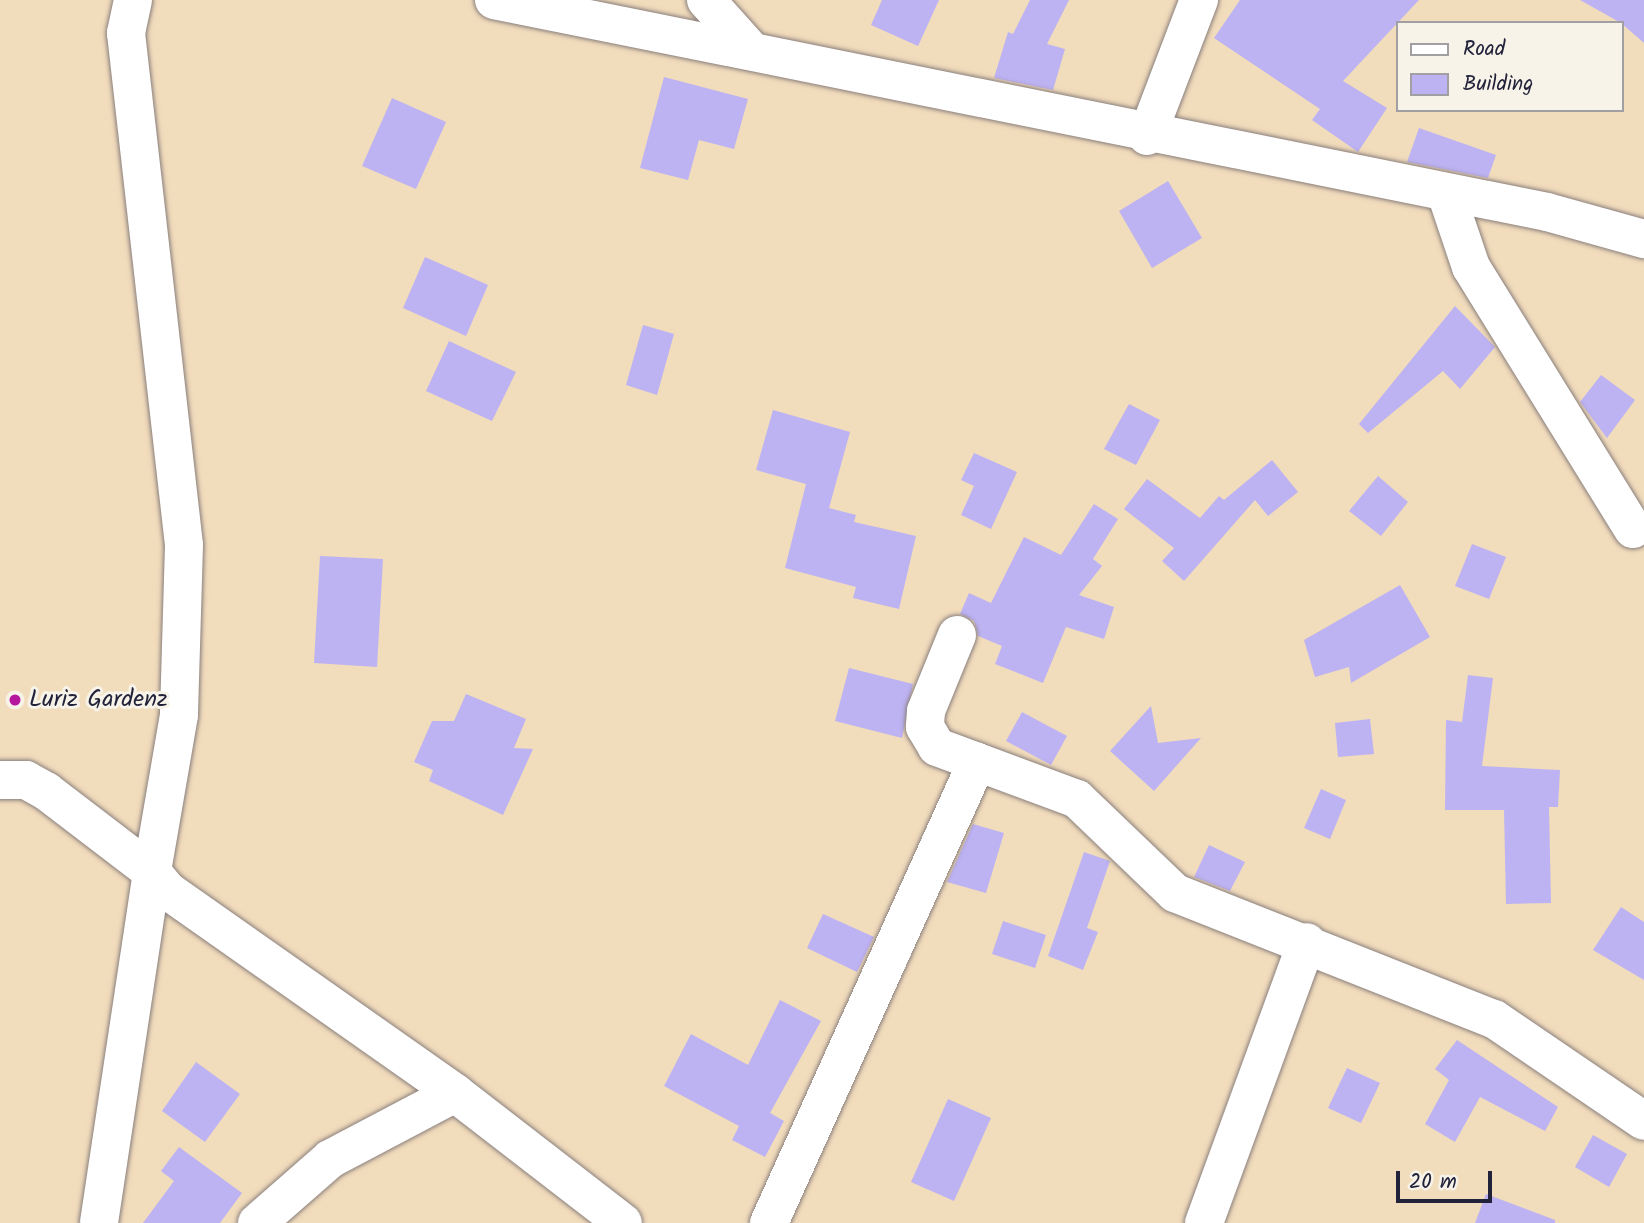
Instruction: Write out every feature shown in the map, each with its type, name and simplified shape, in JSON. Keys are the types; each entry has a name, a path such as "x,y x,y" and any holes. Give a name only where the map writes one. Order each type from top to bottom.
{"street":[{"path":"99,1223 152,872 179,715 184,545 126,33 133,0"},
{"path":"494,0 750,49 1147,136 1447,196 1547,212 1644,239"},
{"path":"706,0 750,49"},
{"path":"1147,136 1199,0"},
{"path":"1447,196 1471,267 1633,529"},
{"path":"957,635 925,727 937,747 1077,799 1175,893 1230,919 1307,942 1494,1019 1644,1121"},
{"path":"769,1223 977,762"},
{"path":"0,780 26,780 47,791 152,872 168,891 455,1093 623,1223"},
{"path":"1204,1223 1307,942"},
{"path":"257,1223 330,1159 455,1093"}],"building":[{"path":"882,0 939,0 918,46 871,25"},
{"path":"1030,0 1069,0 1047,44 1065,49 1053,90 994,78 1008,32 1013,34"},
{"path":"1240,0 1419,0 1399,21 1396,21 1396,25 1343,81 1387,108 1358,152 1312,120 1320,109 1214,38"},
{"path":"1580,0 1644,0 1644,43 1623,25 1623,21 1617,21"},
{"path":"664,77 748,99 734,149 699,140 688,180 640,168"},
{"path":"392,98 446,122 416,189 362,166"},
{"path":"1419,128 1496,155 1488,178 1407,162"},
{"path":"1168,181 1202,238 1152,268 1119,211"},
{"path":"425,257 488,285 466,336 403,308"},
{"path":"1455,306 1495,347 1460,389 1443,371 1368,433 1359,424"},
{"path":"643,325 674,334 657,395 626,385"},
{"path":"449,341 516,372 492,421 426,391"},
{"path":"1601,375 1635,400 1607,438 1580,402"},
{"path":"1129,404 1160,420 1136,465 1104,449"},
{"path":"773,410 850,432 829,508 856,515 854,522 916,536 899,609 853,598 856,587 785,568 806,484 756,470"},
{"path":"974,453 1017,472 991,529 961,515 974,486 961,480"},
{"path":"1272,460 1298,492 1268,516 1255,500 1184,581 1162,561 1174,548 1124,509 1147,479 1200,518 1219,496 1224,500"},
{"path":"1378,476 1408,502 1381,536 1349,511"},
{"path":"1094,504 1118,519 1093,559 1102,566 1079,595 1114,607 1104,639 1066,627 1043,683 995,664 1002,646 978,636 974,621 960,614 969,593 991,603 1024,537 1061,555"},
{"path":"1472,544 1506,557 1489,599 1455,586"},
{"path":"320,556 383,559 377,667 314,663"},
{"path":"1400,585 1430,637 1351,683 1349,667 1315,677 1304,640"},
{"path":"849,668 913,684 902,738 835,721"},
{"path":"1468,675 1493,678 1482,766 1560,770 1558,807 1549,807 1551,903 1506,904 1504,810 1445,810 1446,720 1462,722"},
{"path":"466,694 526,719 514,748 533,749 503,815 429,781 433,770 414,762 432,721 454,721"},
{"path":"1151,706 1158,743 1201,738 1154,791 1110,751"},
{"path":"1022,712 1067,736 1051,765 1006,741"},
{"path":"1370,719 1374,754 1338,757 1335,723"},
{"path":"1321,789 1346,800 1330,839 1304,828"},
{"path":"973,824 1004,833 986,893 947,882"},
{"path":"1209,845 1245,862 1230,891 1194,877"},
{"path":"1084,852 1110,861 1087,928 1098,932 1083,970 1048,956"},
{"path":"1621,907 1644,922 1644,980 1593,950"},
{"path":"823,914 874,937 857,972 807,948"},
{"path":"1003,921 1046,935 1035,968 992,954"},
{"path":"780,1000 821,1021 770,1113 784,1121 765,1157 732,1140 739,1126 664,1086 691,1034 748,1065"},
{"path":"1457,1040 1558,1107 1545,1131 1480,1097 1455,1142 1425,1124 1449,1080 1435,1069"},
{"path":"196,1062 240,1094 205,1142 162,1111"},
{"path":"1347,1068 1380,1083 1361,1123 1328,1108"},
{"path":"948,1099 991,1118 954,1201 911,1182"},
{"path":"1593,1135 1627,1154 1609,1187 1575,1167"},
{"path":"179,1147 242,1193 220,1223 143,1223 174,1181 161,1171"},
{"path":"1486,1194 1555,1220 1555,1223 1475,1223"}],"place":[{"name":"Luriz Gardenz","path":"15,700"}]}
